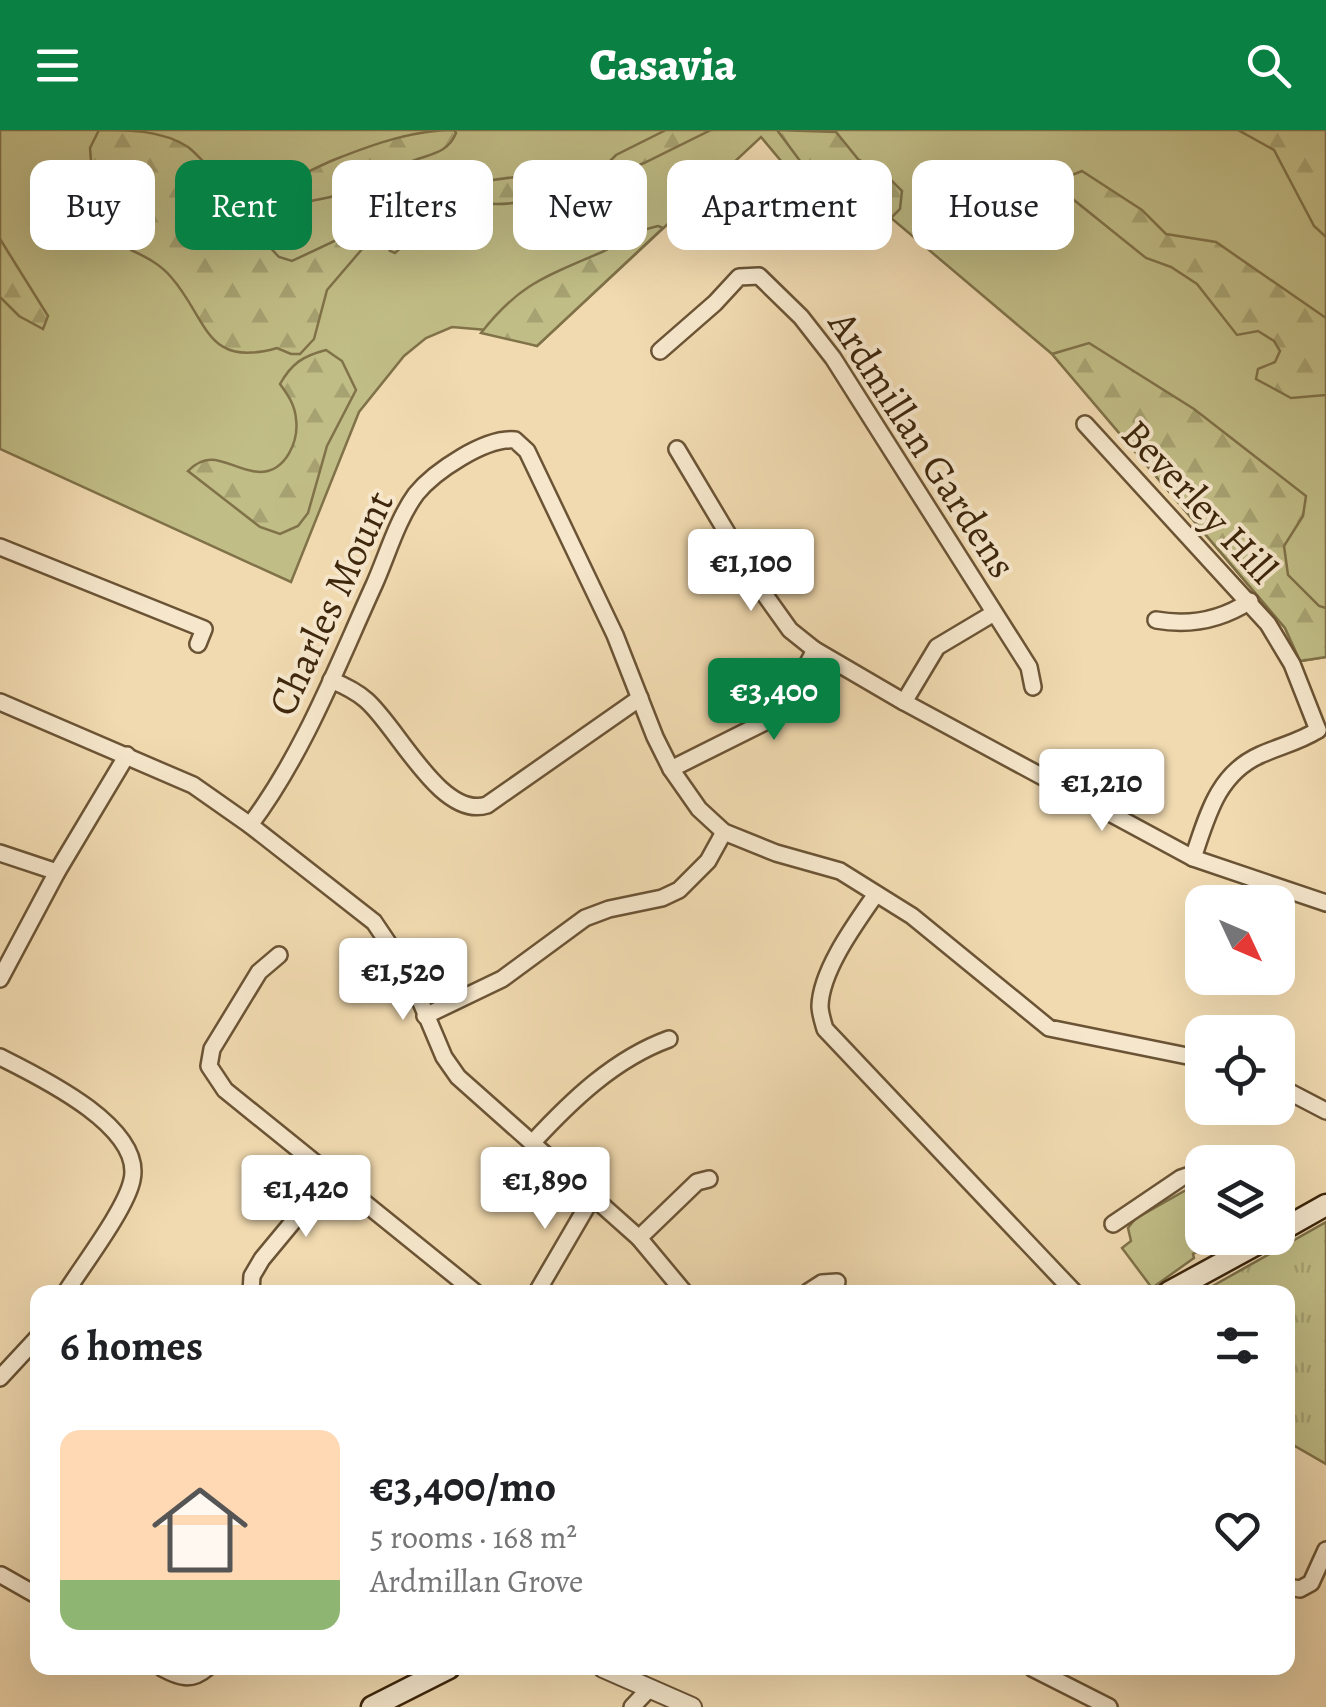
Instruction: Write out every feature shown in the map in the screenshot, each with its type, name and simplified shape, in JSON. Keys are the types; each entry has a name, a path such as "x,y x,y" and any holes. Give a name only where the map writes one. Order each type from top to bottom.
{"main road":[{"path":"1295,1221 1326,1204"},
{"path":"1182,1285 1237,1255"},
{"path":"372,1707 435,1675"}],"street":[{"name":"Ardmillan Gardens","path":"660,351 716,303 739,277 759,276 801,317 833,358 1030,667 1033,686"},
{"name":"Beverley Hill","path":"1085,424 1250,602 1292,664 1322,731"},
{"name":"Charles Mount","path":"250,825 286,770 331,680 412,500 442,470 500,440 515,440 527,451 615,635 640,698"},
{"path":"676,449 760,588 790,630 815,650 1194,858 1326,903"},
{"path":"0,547 204,629 198,644"},
{"path":"1156,620 1196,622 1224,615 1250,602"},
{"name":"Ardmillan Gardens","path":"904,702 937,647 994,612"},
{"path":"671,770 769,720 792,692 815,650"},
{"path":"331,680 367,700 449,798 476,808 640,698 671,770 698,810 724,832 840,871 912,916 1048,1028 1185,1056"},
{"path":"0,702 193,785 374,922 408,974 444,1057 458,1077 639,1238 678,1285"},
{"path":"1194,858 1215,796 1226,779 1260,755 1322,731"},
{"path":"0,979 57,872 128,754"},
{"path":"425,1016 502,979 585,918 680,890 708,861 724,832"},
{"path":"0,853 57,872"},
{"path":"876,894 851,931 824,988 820,1008 825,1029 1067,1285"},
{"path":"279,955 259,972 212,1048 208,1066 224,1090 466,1285"},
{"path":"533,1142 591,1084 668,1039"},
{"path":"0,1057 111,1125 131,1153 133,1178 125,1201 71,1285"},
{"path":"1295,1095 1326,1111"},
{"path":"251,1285 262,1259 330,1177"},
{"path":"1113,1224 1185,1177"},
{"path":"639,1238 697,1182 708,1179"},
{"path":"541,1285 593,1196"},
{"path":"818,1285 838,1282"},
{"path":"1,1375 30,1346"},
{"path":"1295,1589 1311,1583 1326,1550"},
{"path":"1,1576 30,1592"},
{"path":"619,1675 692,1707"},
{"path":"1046,1675 1109,1707"},
{"path":"632,1707 650,1689"}],"green space":[{"path":"0,130 1326,130 1326,657 1300,661 1285,628 1052,354 929,250 1074,250 1074,160 912,160 912,236 892,219 892,160 780,160 761,137 736,160 667,160 667,225 647,243 647,160 513,160 513,250 640,250 537,346 487,330 452,327 426,338 404,356 359,412 291,582 0,449"},
{"path":"99,130 133,131 167,137 188,147 202,160 175,160 175,250 272,250 292,261 332,242 332,250 361,250 327,290 314,339 300,354 277,348 235,352 222,346 167,272 131,250 155,250 155,160 91,160 90,148"},
{"path":"454,130 452,141 415,160 334,160 394,139"},
{"path":"666,130 711,130 647,162 611,160"},
{"path":"777,130 836,132 860,160 799,160"},
{"path":"1238,130 1326,130 1326,237 1314,226 1274,150"},
{"path":"332,161 332,196 312,201 312,169"},
{"path":"1082,171 1142,210 1166,234 1216,242 1326,318 1326,395 1291,398 1256,379 1258,369 1275,362 1280,351 1274,341 1258,331 1237,335 1197,284 1171,267 1146,258 1074,200 1074,174"},
{"path":"513,177 513,203 493,204 493,180"},
{"path":"892,181 902,191 900,209 892,217"},
{"path":"658,226 663,228 647,243 647,230"},
{"path":"0,239 48,316 43,329 19,316 0,297"},
{"path":"640,250 537,346 481,333 522,292 602,252"},
{"path":"1089,343 1194,409 1306,496 1303,516 1284,546 1288,575 1319,606 1326,608 1326,657 1300,661 1285,628 1052,354"},
{"path":"326,350 342,361 356,390 327,446 308,513 298,526 280,534 260,527 188,471 206,460 261,472 284,461 296,428 293,405 280,384 299,361"},
{"path":"1185,1191 1185,1255 1194,1258 1156,1285 1150,1285 1122,1248 1131,1241 1128,1228 1135,1219"},
{"path":"1326,1222 1326,1464 1295,1446 1295,1285 1214,1285 1268,1255 1295,1255 1295,1240"}]}
